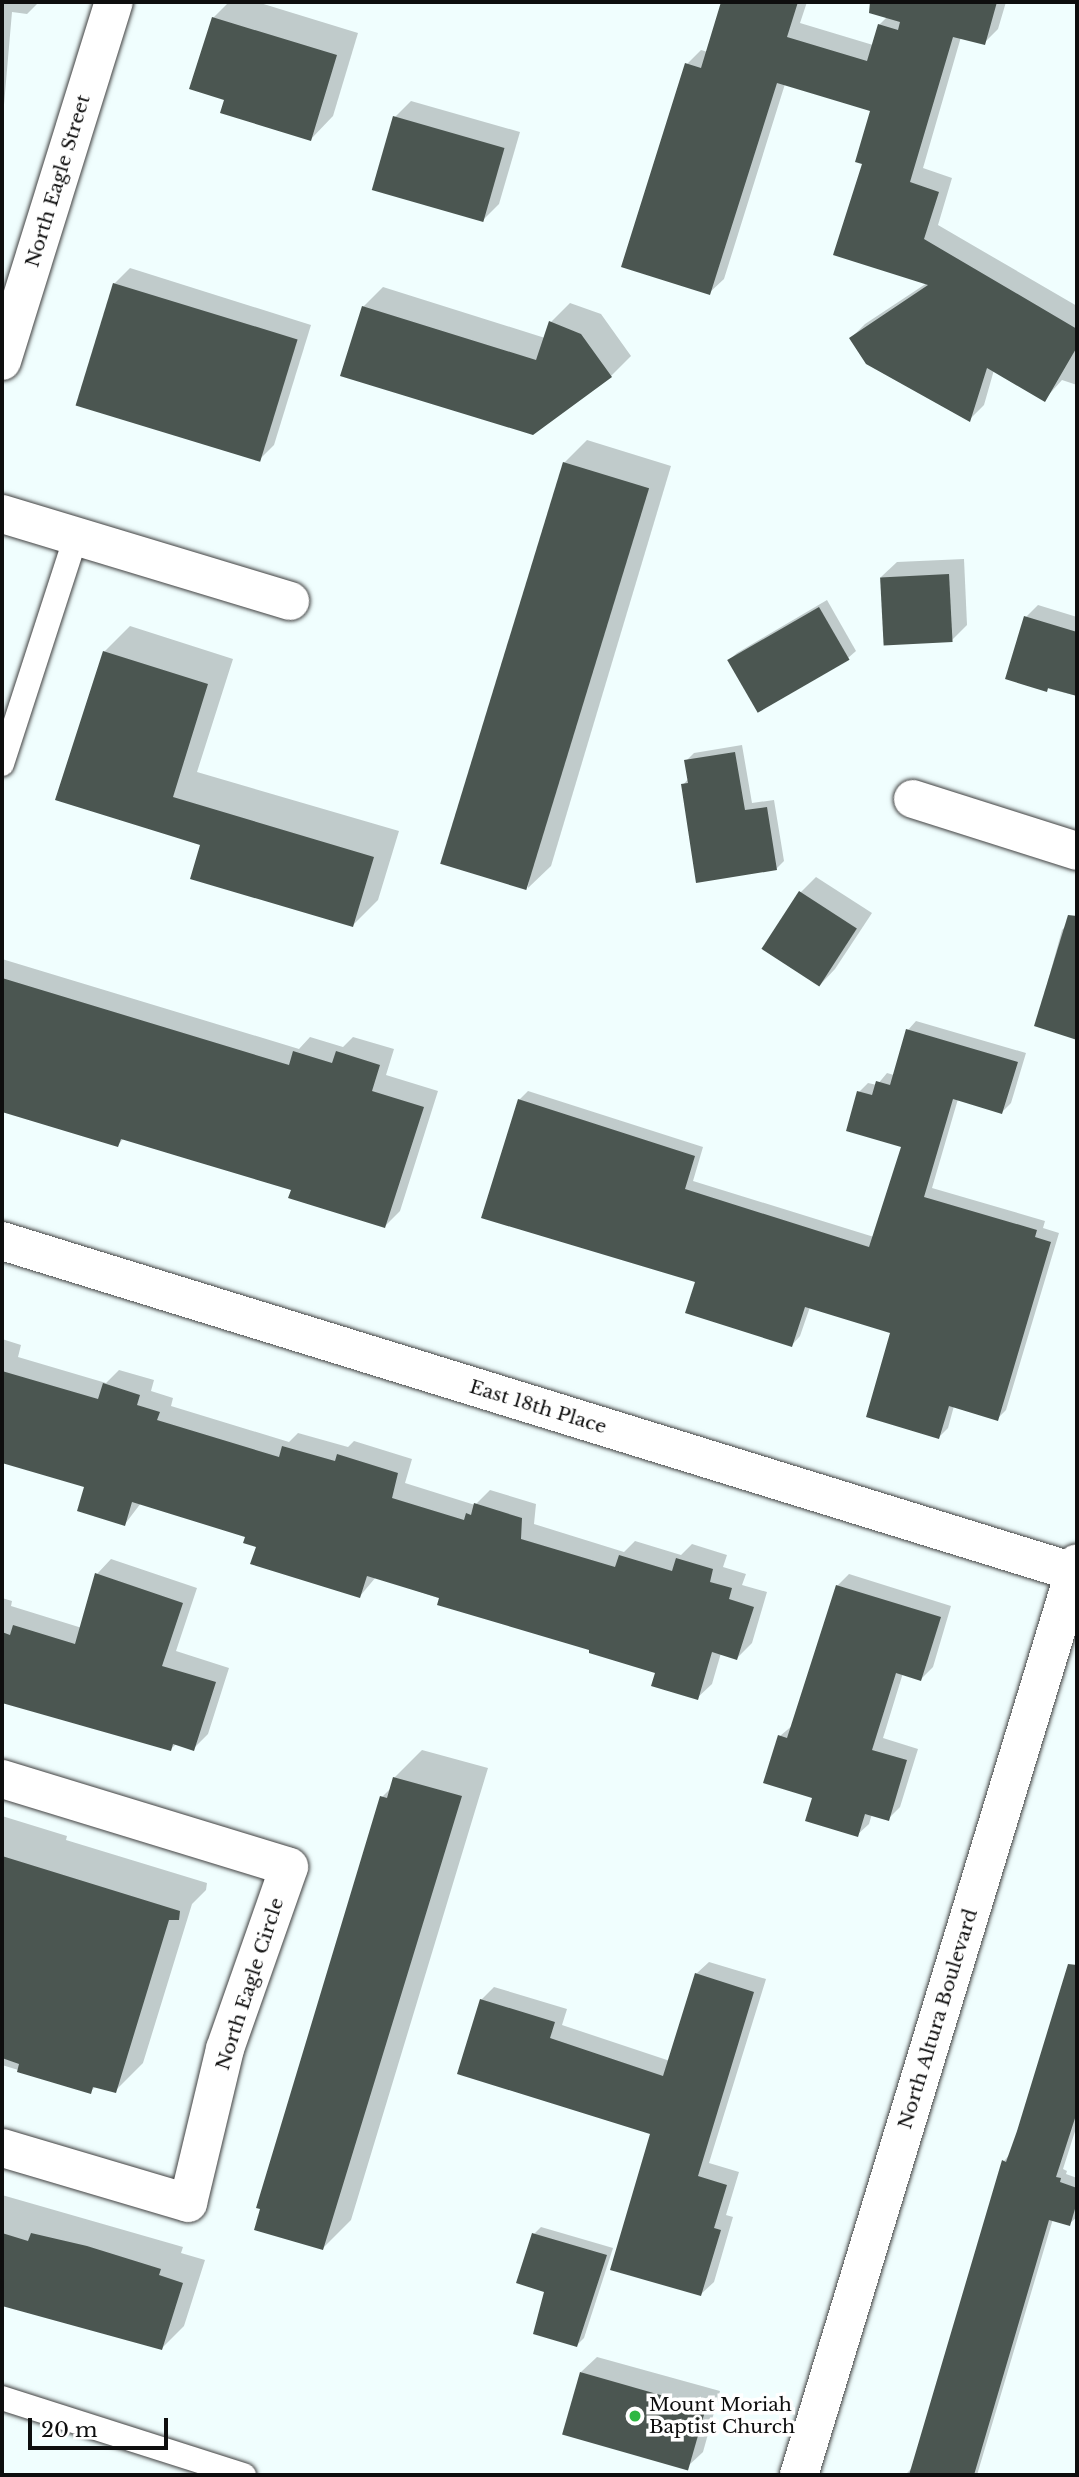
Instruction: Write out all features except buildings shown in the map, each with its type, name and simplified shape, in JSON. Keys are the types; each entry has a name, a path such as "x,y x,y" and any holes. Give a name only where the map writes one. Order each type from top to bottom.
{"street":[{"name":"North Eagle Street","path":"2,361 114,2"},
{"path":"2,514 290,601"},
{"path":"913,799 1077,850"},
{"name":"East 18th Place","path":"2,1241 1076,1568"},
{"name":"North Altura Boulevard","path":"799,2475 1076,1568"},
{"name":"North Eagle Circle","path":"2,1779 289,1867 225,2049 188,2203 2,2148"}],"lane":[{"path":"2,764 76,536"},
{"path":"2,2398 244,2475"}],"place":[{"name":"Mount Moriah Baptist Church","path":"635,2416"}]}
